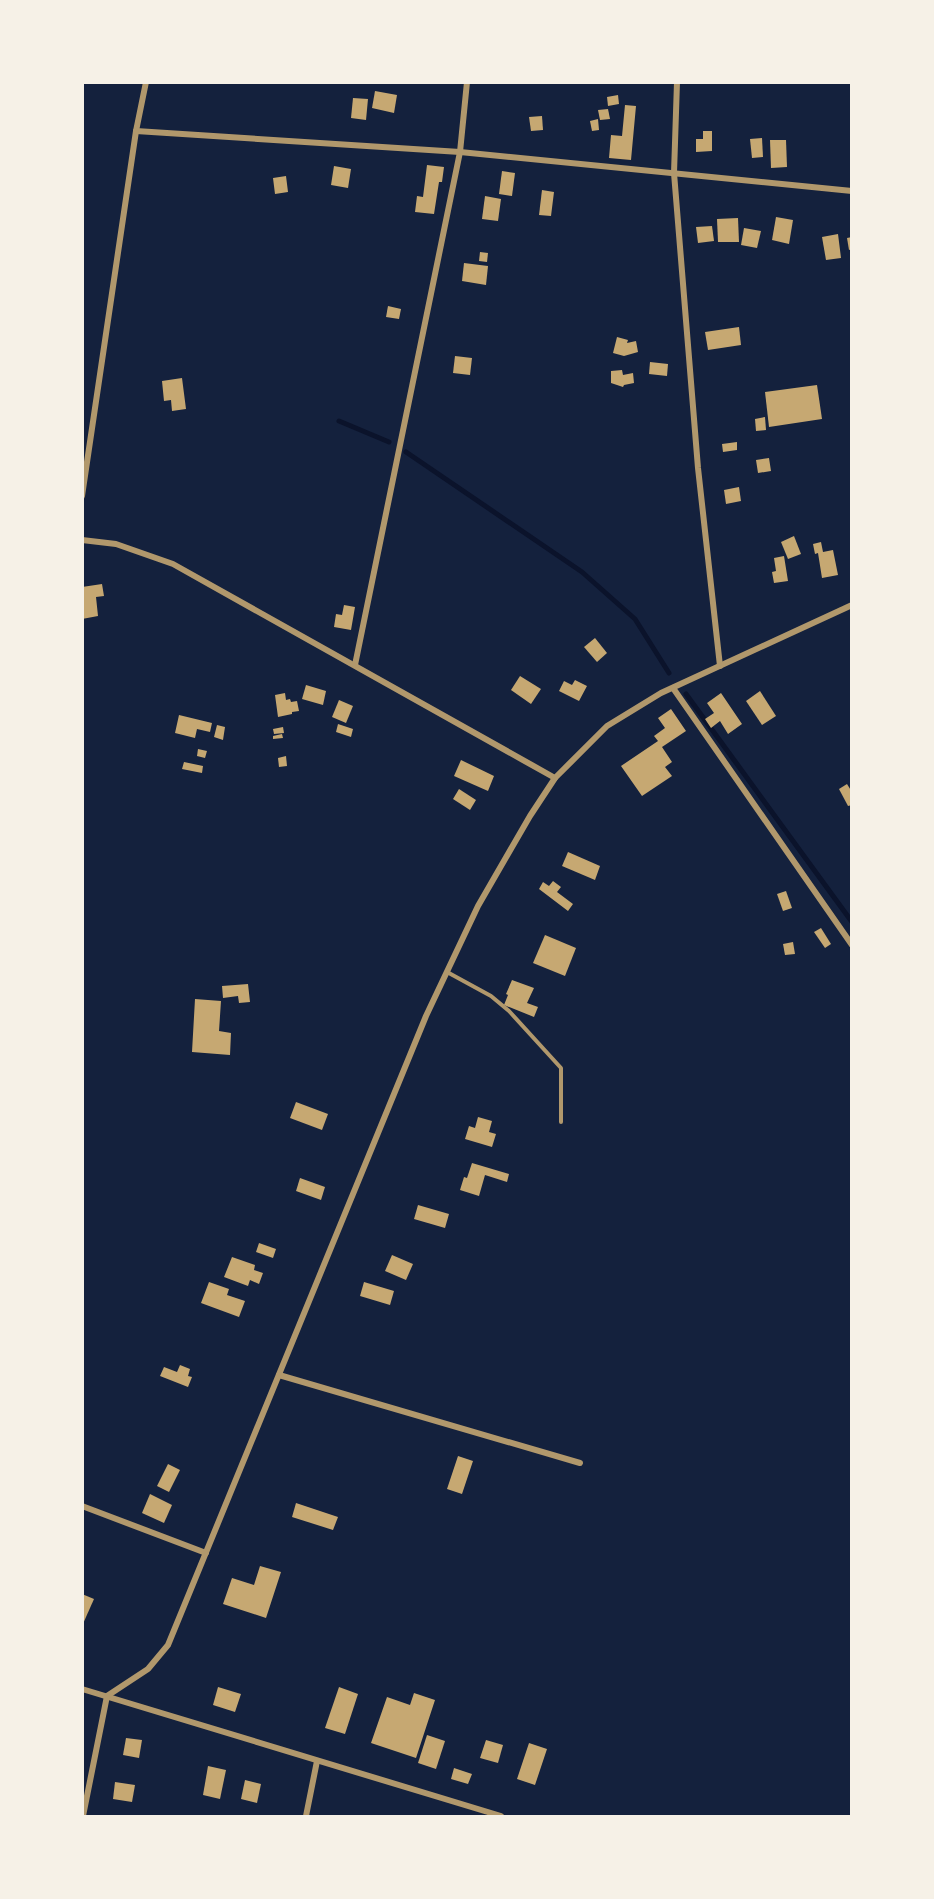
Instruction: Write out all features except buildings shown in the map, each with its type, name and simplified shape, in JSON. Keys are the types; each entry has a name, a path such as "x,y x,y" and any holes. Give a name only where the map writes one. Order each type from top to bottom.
{"street":[{"path":"82,496 135,131 146,82"},
{"path":"356,665 460,152 467,82"},
{"path":"677,82 674,173 698,468 720,666"},
{"path":"135,131 460,152 852,190"},
{"path":"82,540 116,544 172,564 555,778"},
{"path":"83,1816 107,1696 148,1669 168,1645 426,1016 478,906 530,816 555,778 607,726 673,688 852,604"},
{"path":"673,688 852,945"},
{"path":"279,1375 580,1464"},
{"path":"82,1506 206,1553"},
{"path":"82,1689 501,1816"},
{"path":"306,1816 317,1761"}],"lane":[{"path":"446,972 491,996 509,1011 561,1068 561,1122"}],"waterway":[{"path":"339,421 389,442"},
{"path":"406,452 582,572 635,619 669,673"},
{"path":"686,694 852,922"}]}
